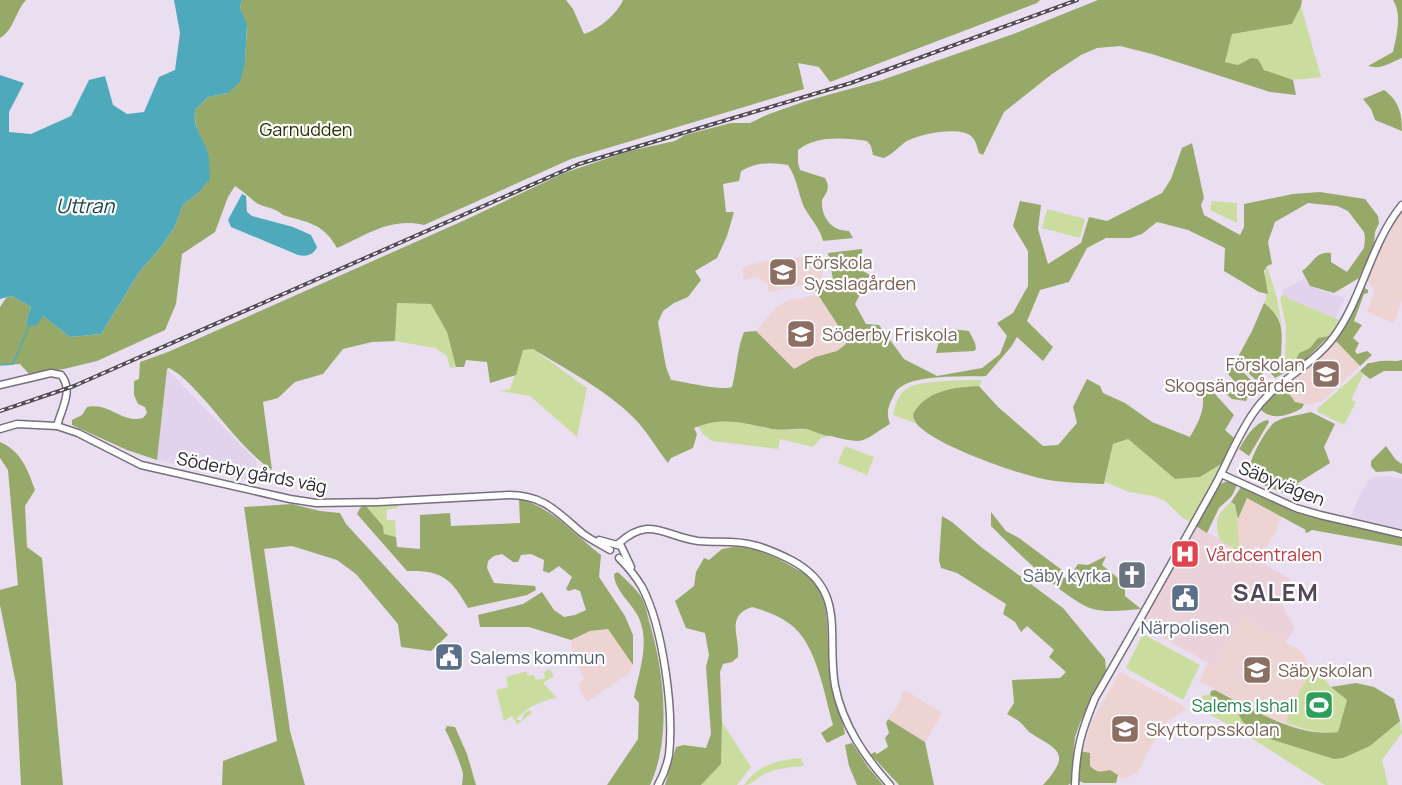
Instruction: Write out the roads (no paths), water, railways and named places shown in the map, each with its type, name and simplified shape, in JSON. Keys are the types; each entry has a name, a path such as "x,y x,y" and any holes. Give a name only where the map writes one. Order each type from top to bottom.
{"street":[{"path":"1075,785 1076,760 1082,728 1095,698 1253,413 1332,339 1347,314 1378,243 1400,207"},
{"path":"0,385 51,373 61,375 67,392 57,426"},
{"name":"Söderby gårds väg","path":"0,429 16,424 57,426 78,433 141,465 290,499 334,503 530,496 546,503 582,533 618,548"},
{"name":"Säbyvägen","path":"1221,474 1296,508 1402,534"},
{"path":"636,579 619,558 612,555 632,532 651,528 692,540 746,543 800,565 820,583 829,603 834,676 842,711 852,736 890,785"},
{"path":"618,548 619,558"},
{"path":"618,548 642,588 654,618 667,684 669,754 658,785"}],"water":[{"name":"Uttran","path":"174,0 242,0 240,8 247,24 245,63 240,82 228,93 208,97 195,110 197,128 208,153 210,179 183,205 174,228 140,271 101,334 70,337 43,316 37,325 29,326 26,322 31,307 12,296 0,299 0,75 24,83 9,112 9,132 31,134 71,116 89,80 105,76 113,105 127,114 144,112 159,77 175,70 180,33"},
{"path":"242,194 246,196 247,212 252,216 293,227 311,235 317,247 314,252 304,256 298,255 231,227 228,220"}],"waterway":[{"path":"0,365 13,364 29,326"}],"railway":[{"path":"0,411 74,386 579,164 851,83 1077,0"}],"place":[{"name":"Förskola Sysslagården","path":"783,272"},
{"name":"Söderby Friskola","path":"801,334"},
{"name":"Förskolan Skogsänggården","path":"1326,374"},
{"name":"Vårdcentralen","path":"1185,554"},
{"name":"Säby kyrka","path":"1132,575"},
{"name":"Närpolisen","path":"1185,598"},
{"name":"Salems kommun","path":"449,657"},
{"name":"Säbyskolan","path":"1257,670"},
{"name":"Salems Ishall","path":"1319,705"},
{"name":"Skyttorpsskolan","path":"1125,729"}],"district":[{"name":"SALEM","path":"1276,591"}],"park label":[{"name":"Garnudden","path":"306,129"}]}
